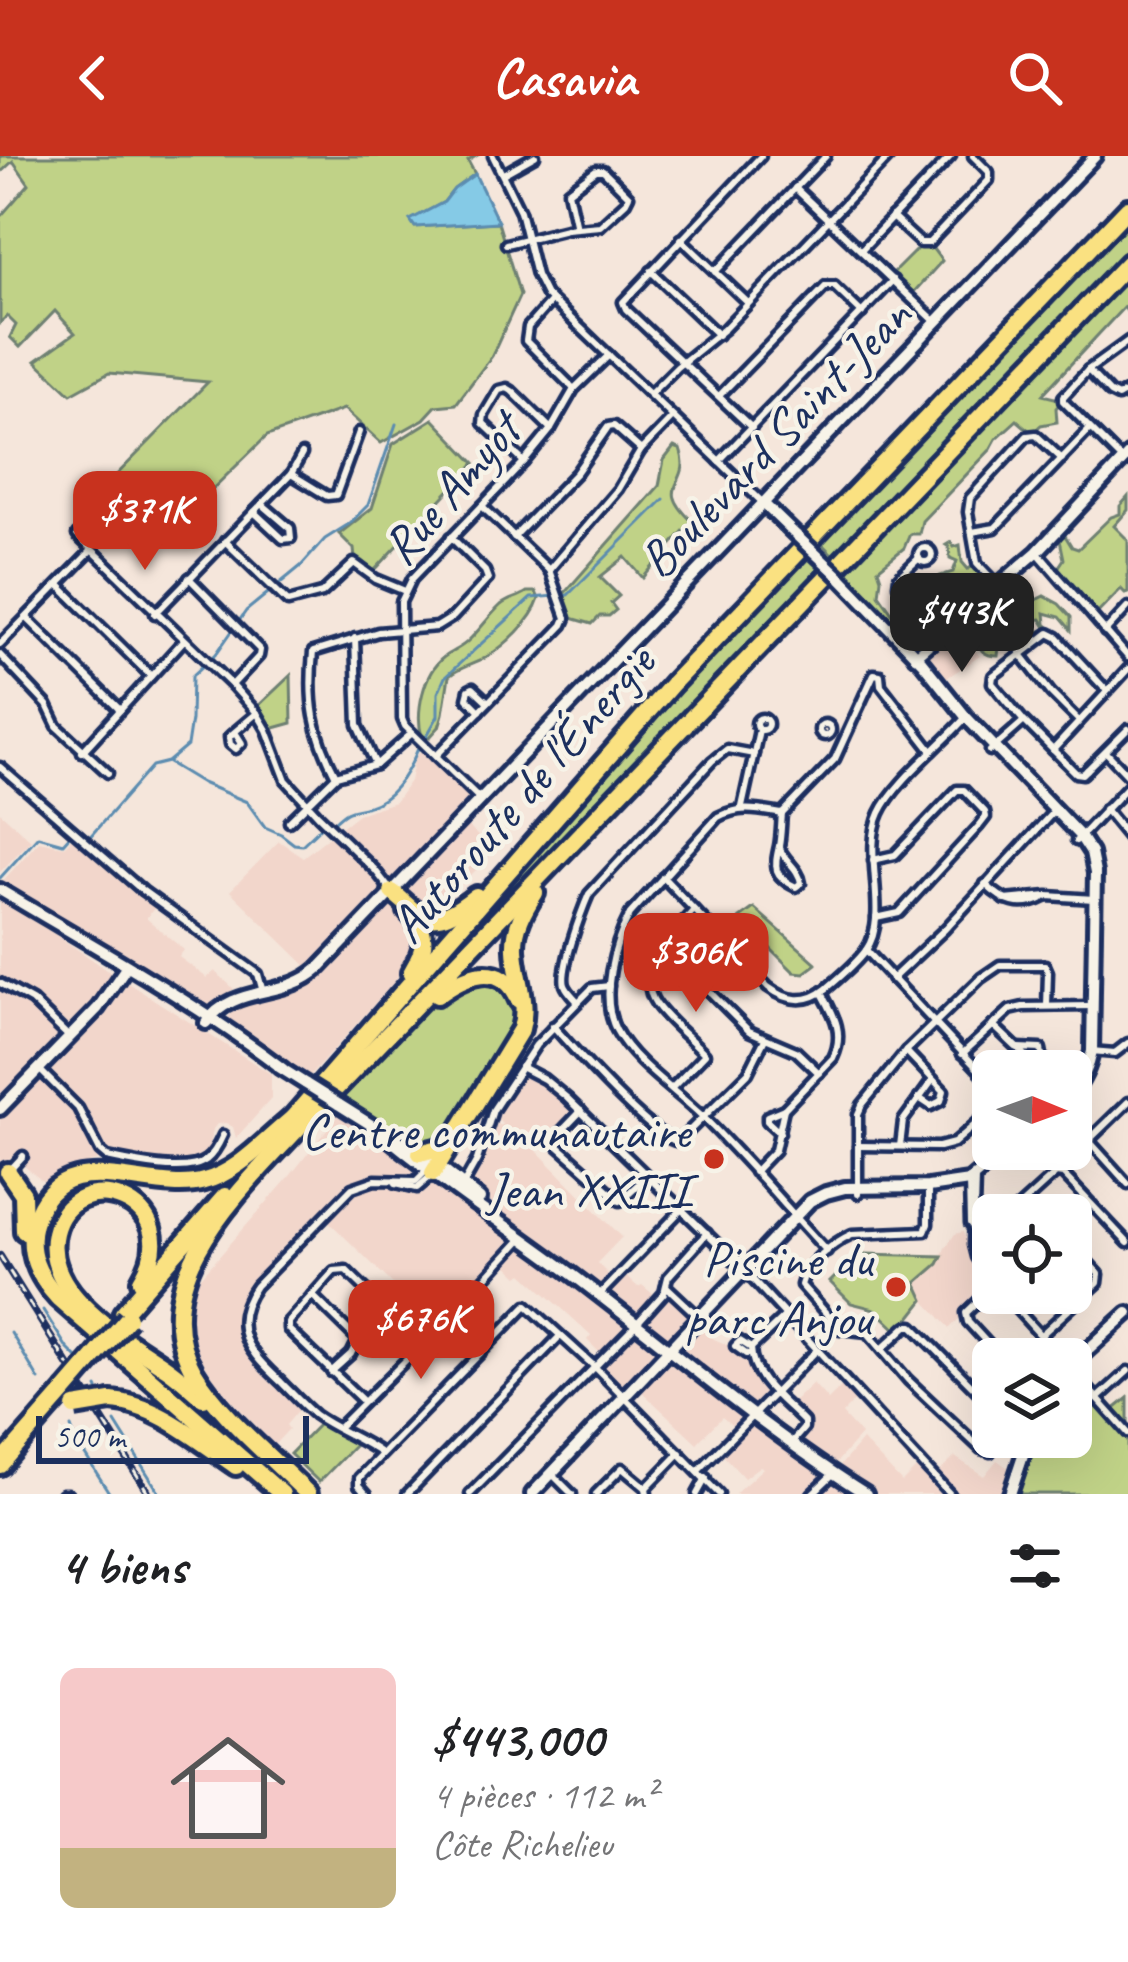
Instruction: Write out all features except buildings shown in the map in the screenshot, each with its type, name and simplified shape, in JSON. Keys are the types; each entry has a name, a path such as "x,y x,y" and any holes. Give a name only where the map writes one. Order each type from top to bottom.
{"highway":[{"path":"1083,255 1128,198"},
{"name":"Autoroute de l'Énergie","path":"0,1454 66,1395 79,1363 672,684 1128,208"},
{"name":"Autoroute de l'Énergie","path":"402,1020 1126,266"},
{"path":"441,1167 521,1029 525,1003 515,955 517,930 533,895 566,850"},
{"path":"392,892 419,914 438,917 466,904 514,865"},
{"path":"392,892 417,921 423,936 419,958 396,1000"},
{"path":"308,1494 220,1405 194,1370 178,1318 189,1266 244,1188 402,1020 454,983 492,974 513,988 519,1014 441,1167"},
{"path":"278,1494 50,1289 33,1256 32,1238 35,1221 52,1193 70,1181 109,1174 177,1185 214,1178 236,1166 293,1117"},
{"path":"4,1168 23,1194 25,1254 41,1293 195,1419"},
{"name":"Autoroute de l'Énergie","path":"0,1465 66,1395 124,1313 244,1188"},
{"path":"124,1313 150,1266 153,1233 142,1212 126,1199 91,1196 69,1209 55,1234 57,1264 68,1287 119,1337 175,1374 258,1445"},
{"path":"66,1395 140,1406 278,1494"}],"street":[{"path":"493,156 520,211 536,275 551,301 841,578 915,656 992,749 1078,838 1088,865 1091,899 1090,1050"},
{"path":"503,173 535,156"},
{"path":"752,428 624,305 626,297 761,156"},
{"path":"715,272 826,156"},
{"path":"650,394 718,335 890,156"},
{"path":"861,250 951,156"},
{"path":"892,218 919,243 928,243 989,181 988,170 973,156"},
{"name":"Boulevard Saint-Jean","path":"211,1023 226,1003 295,985 310,976 1095,156"},
{"path":"506,244 603,224 628,200 628,193 602,170 568,191 576,228"},
{"path":"795,188 937,323"},
{"path":"681,239 748,304"},
{"path":"651,271 718,335"},
{"path":"719,461 893,280"},
{"path":"719,396 828,285 862,313"},
{"path":"551,301 528,327 526,341 574,389"},
{"path":"915,656 1037,552 1125,458 1063,404 1088,370 1128,341"},
{"name":"Rue Amyot","path":"411,734 402,718 401,602 405,591 524,462 574,389 608,356"},
{"path":"1088,370 1110,393 1118,397 1128,391"},
{"path":"524,462 482,423 499,391 512,391 550,429"},
{"path":"549,571 618,489 640,450 673,417"},
{"path":"514,537 576,473 608,427 614,426 640,450"},
{"path":"972,532 995,528 1090,429"},
{"path":"291,474 327,496 336,495 359,432"},
{"path":"998,585 977,563 970,498 1027,436 1036,435 1062,458"},
{"path":"155,614 291,474 302,454"},
{"path":"254,512 283,539 291,538 290,528 262,504"},
{"path":"436,756 563,625 565,612 549,571 482,506"},
{"path":"77,535 257,713 286,780 392,892"},
{"path":"336,776 314,724 311,657 317,649 377,632 437,627 446,622 488,579 451,537"},
{"path":"225,542 288,602 322,593 354,563 405,591"},
{"path":"0,644 92,550"},
{"path":"1037,552 1128,657"},
{"path":"919,559 899,577 898,585 915,603 931,607 948,627"},
{"path":"189,578 260,650 232,685"},
{"path":"61,586 151,676"},
{"path":"1105,632 1128,607"},
{"path":"27,618 120,710"},
{"path":"1107,691 1053,634 1044,634 992,680 1024,721 1078,774 1128,729"},
{"path":"355,638 358,724 376,765"},
{"path":"82,752 184,640"},
{"path":"1020,653 1079,721"},
{"path":"0,655 47,705 57,726 108,773"},
{"path":"1053,750 1128,669"},
{"path":"778,847 800,874 801,883 796,887 783,879 774,861 782,814 835,759 872,675 881,677 881,686 932,751"},
{"path":"480,711 467,698 469,690 478,691 488,702"},
{"path":"235,732 257,713"},
{"path":"664,877 768,988 781,997 805,1000 822,993 866,950 873,934 872,845 877,818 965,719"},
{"path":"992,749 1024,721"},
{"path":"742,808 760,730"},
{"path":"831,733 843,737"},
{"path":"289,822 336,776 376,765 411,734 481,800"},
{"path":"578,1001 566,988 564,975 579,916 590,894 712,761 727,749 754,754"},
{"path":"1106,752 1128,776"},
{"path":"0,767 143,891 258,974 263,992"},
{"path":"1078,838 1128,786"},
{"path":"873,860 895,855 957,790 964,790 984,809 986,817 979,826 899,913 875,918"},
{"path":"782,814 742,808 718,817 630,914 622,929 608,1005 615,1029 628,1048 703,1117 827,1251"},
{"path":"1105,809 1128,837"},
{"path":"892,979 1053,813"},
{"path":"985,884 1005,900 1091,899"},
{"path":"0,890 441,1167 523,1238 753,1415 866,1494"},
{"path":"672,1088 705,1054 655,1003 650,986 661,946 694,910"},
{"path":"725,944 699,969 698,980 749,1031 796,1051 819,1073"},
{"path":"866,950 972,1064"},
{"path":"858,1191 862,1105 934,1022 1000,965 1045,965 1048,1006"},
{"path":"0,1109 102,1004 125,969"},
{"path":"0,983 32,1001 70,1037"},
{"path":"380,1453 314,1414 257,1359 244,1336 242,1318 255,1288 347,1192 367,1181 387,1179 417,1188 441,1167 476,1162 491,1112 521,1067 578,1001 595,986 609,986"},
{"path":"780,1133 767,1116 784,1109 837,1050 836,1017 822,993"},
{"path":"962,1054 1010,1010 1090,1006"},
{"path":"993,1024 1018,1048"},
{"path":"553,1026 622,1098 665,1138 675,1141 748,1073 765,1039"},
{"path":"1092,1051 1114,1053 1128,1043"},
{"path":"905,1051 944,1091 941,1102 931,1106 919,1099"},
{"path":"521,1067 546,1080 581,1111 707,1233 950,1494"},
{"path":"39,1069 80,1112 107,1157 193,1166 208,1159 224,1135"},
{"path":"900,1146 903,1120 932,1080"},
{"path":"1128,1102 1091,1143 1128,1184"},
{"path":"754,1172 775,1150 784,1109"},
{"path":"581,1111 557,1136 558,1146 620,1201 646,1177"},
{"path":"858,1146 939,1147 954,1143 972,1127"},
{"path":"376,1128 441,1167"},
{"path":"4,1168 23,1156"},
{"path":"973,1194 972,1183 985,1170"},
{"path":"532,1494 797,1218 828,1199 858,1191 928,1190 972,1183 989,1170"},
{"path":"1033,1194 1056,1173 1063,1174 1081,1194"},
{"path":"928,1190 926,1231 852,1234 807,1270 801,1285 839,1329 867,1332 972,1441"},
{"path":"1092,1205 1128,1243"},
{"path":"598,1295 681,1210"},
{"path":"470,1494 636,1324 664,1293 668,1277 707,1233"},
{"path":"339,1427 523,1238"},
{"path":"364,1401 288,1329 288,1322 334,1271 346,1270 421,1343"},
{"path":"666,1286 700,1318"},
{"path":"312,1294 358,1340 332,1372"},
{"path":"367,1494 358,1478 527,1305 719,1494"},
{"path":"972,1307 966,1313 968,1322 983,1338"},
{"path":"458,1308 491,1340"},
{"path":"1092,1347 1128,1313"},
{"path":"1022,1314 1044,1338"},
{"path":"1041,1335 1063,1314"},
{"path":"786,1315 751,1351 751,1361 762,1381 804,1422 791,1443"},
{"path":"882,1349 913,1326 972,1383"},
{"path":"407,1494 560,1336"},
{"path":"698,1471 817,1350"},
{"path":"1097,1399 1128,1371"},
{"path":"1092,1393 1128,1432"},
{"path":"596,1494 622,1468 646,1491 680,1453"},
{"path":"1010,1494 1022,1458"},
{"path":"552,1474 572,1494"},
{"path":"812,1494 834,1474"},
{"path":"702,1492 706,1478"}],"shaded area":[{"path":"952,627 980,656 942,681 923,659 924,653"},
{"path":"423,749 473,798 458,816 494,852 440,906 428,908 394,884 411,923 413,947 395,981 309,1077 228,1023 237,1006 302,989 319,978 230,891 279,841 303,857 358,814 395,802"},
{"path":"0,812 31,840 0,872"},
{"path":"73,837 157,905 146,918 184,950 179,957 207,978 215,971 234,989 204,1010 0,884 39,841 64,846"},
{"path":"0,897 271,1074 271,1099 236,1138 233,1127 217,1124 209,1152 201,1158 169,1162 105,1150 94,1125 72,1096 66,1101 82,1122 99,1160 46,1184 12,1156 0,1169"},
{"path":"524,1073 549,1085 577,1111 537,1151 622,1237 597,1263 610,1276 600,1287 470,1182 483,1158 492,1121 502,1124 494,1116"},
{"path":"338,1115 419,1169 512,1242 434,1324 321,1214 253,1284 238,1313 236,1325 248,1355 301,1407 274,1445 221,1389 199,1355 190,1309 195,1284"},
{"path":"963,1232 972,1258 972,1305 950,1328 924,1300 916,1283 938,1264 955,1234"},
{"path":"523,1247 627,1326 600,1353 587,1340 591,1335 523,1273 519,1276 506,1264"},
{"path":"623,1274 654,1295 636,1315 607,1292"},
{"path":"668,1294 694,1320 671,1341 644,1321"},
{"path":"701,1326 749,1361 769,1392 755,1406 682,1350"},
{"path":"634,1332 657,1353 624,1392 599,1366"},
{"path":"672,1360 745,1417 735,1428 722,1417 697,1443 640,1390"},
{"path":"813,1383 828,1400 844,1384 857,1398 842,1414 861,1435 835,1464 799,1440 812,1423 793,1402"},
{"path":"751,1422 821,1472 821,1478 803,1494 735,1494 763,1468 744,1478 721,1453"},
{"path":"862,1440 902,1482 920,1464 933,1478 955,1457 984,1476 997,1460 1016,1473 1008,1494 811,1494"}],"green space":[{"path":"0,156 476,156 468,161 475,174 444,202 411,220 415,227 498,222 520,295 492,356 456,404 436,406 424,419 381,443 344,409 267,436 156,544 90,502 208,382 109,373 71,394 36,361 75,333 55,311 20,347 10,337 16,325 7,316 0,323 0,217 29,184 13,161 0,173"},
{"path":"1128,214 1128,254 836,558 817,539"},
{"path":"930,245 942,261 912,294 892,274 919,247"},
{"path":"1128,272 1128,313 1124,307 1042,395 1063,400 1056,408 1057,422 1041,425 1030,435 1017,420 922,521 919,534 910,534 904,548 878,569 879,594 895,617 911,623 909,630 918,643 914,645 841,569"},
{"path":"433,419 475,463 373,572 355,559 354,549 339,534 372,508 393,444"},
{"path":"674,447 680,449 683,461 675,499 692,521 643,578 625,557 600,577 619,596 611,603 616,610 609,616 600,616 592,624 568,617 561,597 659,486 664,460"},
{"path":"1128,497 1128,510 1114,526 1128,540 1128,592 1121,589 1093,618 1056,571 1064,559 1060,540 1064,534 1078,549 1120,514"},
{"path":"951,542 954,547 960,545 968,569 977,564 981,568 980,577 968,589 960,585 933,609 929,591 914,578 919,574 923,583 930,584 953,572 957,561 950,558 946,545"},
{"path":"805,551 826,571 310,1110 531,849"},
{"path":"1016,591 1032,607 1044,596 1059,604 1071,617 1071,630 1060,617 1045,613 1051,629 1047,629 1041,619 1032,620 1035,631 1042,631 1038,637 1023,622 1012,626 1000,637 998,656 987,654 974,633 977,629 983,636 994,631 982,607 993,617 999,613 997,603 1013,619 1009,607"},
{"path":"536,592 539,599 530,616 493,653 449,676 439,727 430,737 422,737 422,694 437,664 468,641 501,605"},
{"path":"291,675 292,723 267,730 254,710"},
{"path":"754,908 816,964 804,973 794,972 740,918"},
{"path":"469,980 506,984 515,1012 481,1080 434,1142 416,1145 336,1096 416,1017"},
{"path":"864,1254 942,1256 916,1283 924,1300 899,1332 875,1309 851,1303 830,1282"},
{"path":"1092,1389 1112,1411 1128,1398 1128,1494 1018,1494 1029,1458 1092,1458"},
{"path":"320,1423 358,1442 319,1482 290,1454"}],"water":[{"path":"475,174 498,222 415,227 410,220 444,202"}],"waterway":[{"path":"87,840 152,766 168,762 187,746 192,676 216,654 246,611 368,505 396,424"},
{"path":"425,739 438,716 438,693 445,677 531,598 568,595 664,499"},
{"path":"334,822 394,790 419,746"},
{"path":"169,763 247,802 265,827 294,844 302,845 322,826"},
{"path":"0,878 38,836 63,843 71,834 76,836"},
{"path":"43,1310 81,1362"},
{"path":"11,1333 39,1380"},
{"path":"115,1422 160,1494"},
{"path":"71,1427 110,1494"}],"railway":[{"path":"0,1256 149,1494"}],"place":[{"name":"Centre communautaire Jean XXIII","path":"714,1159"},
{"name":"Piscine du parc Anjou","path":"896,1287"}]}
